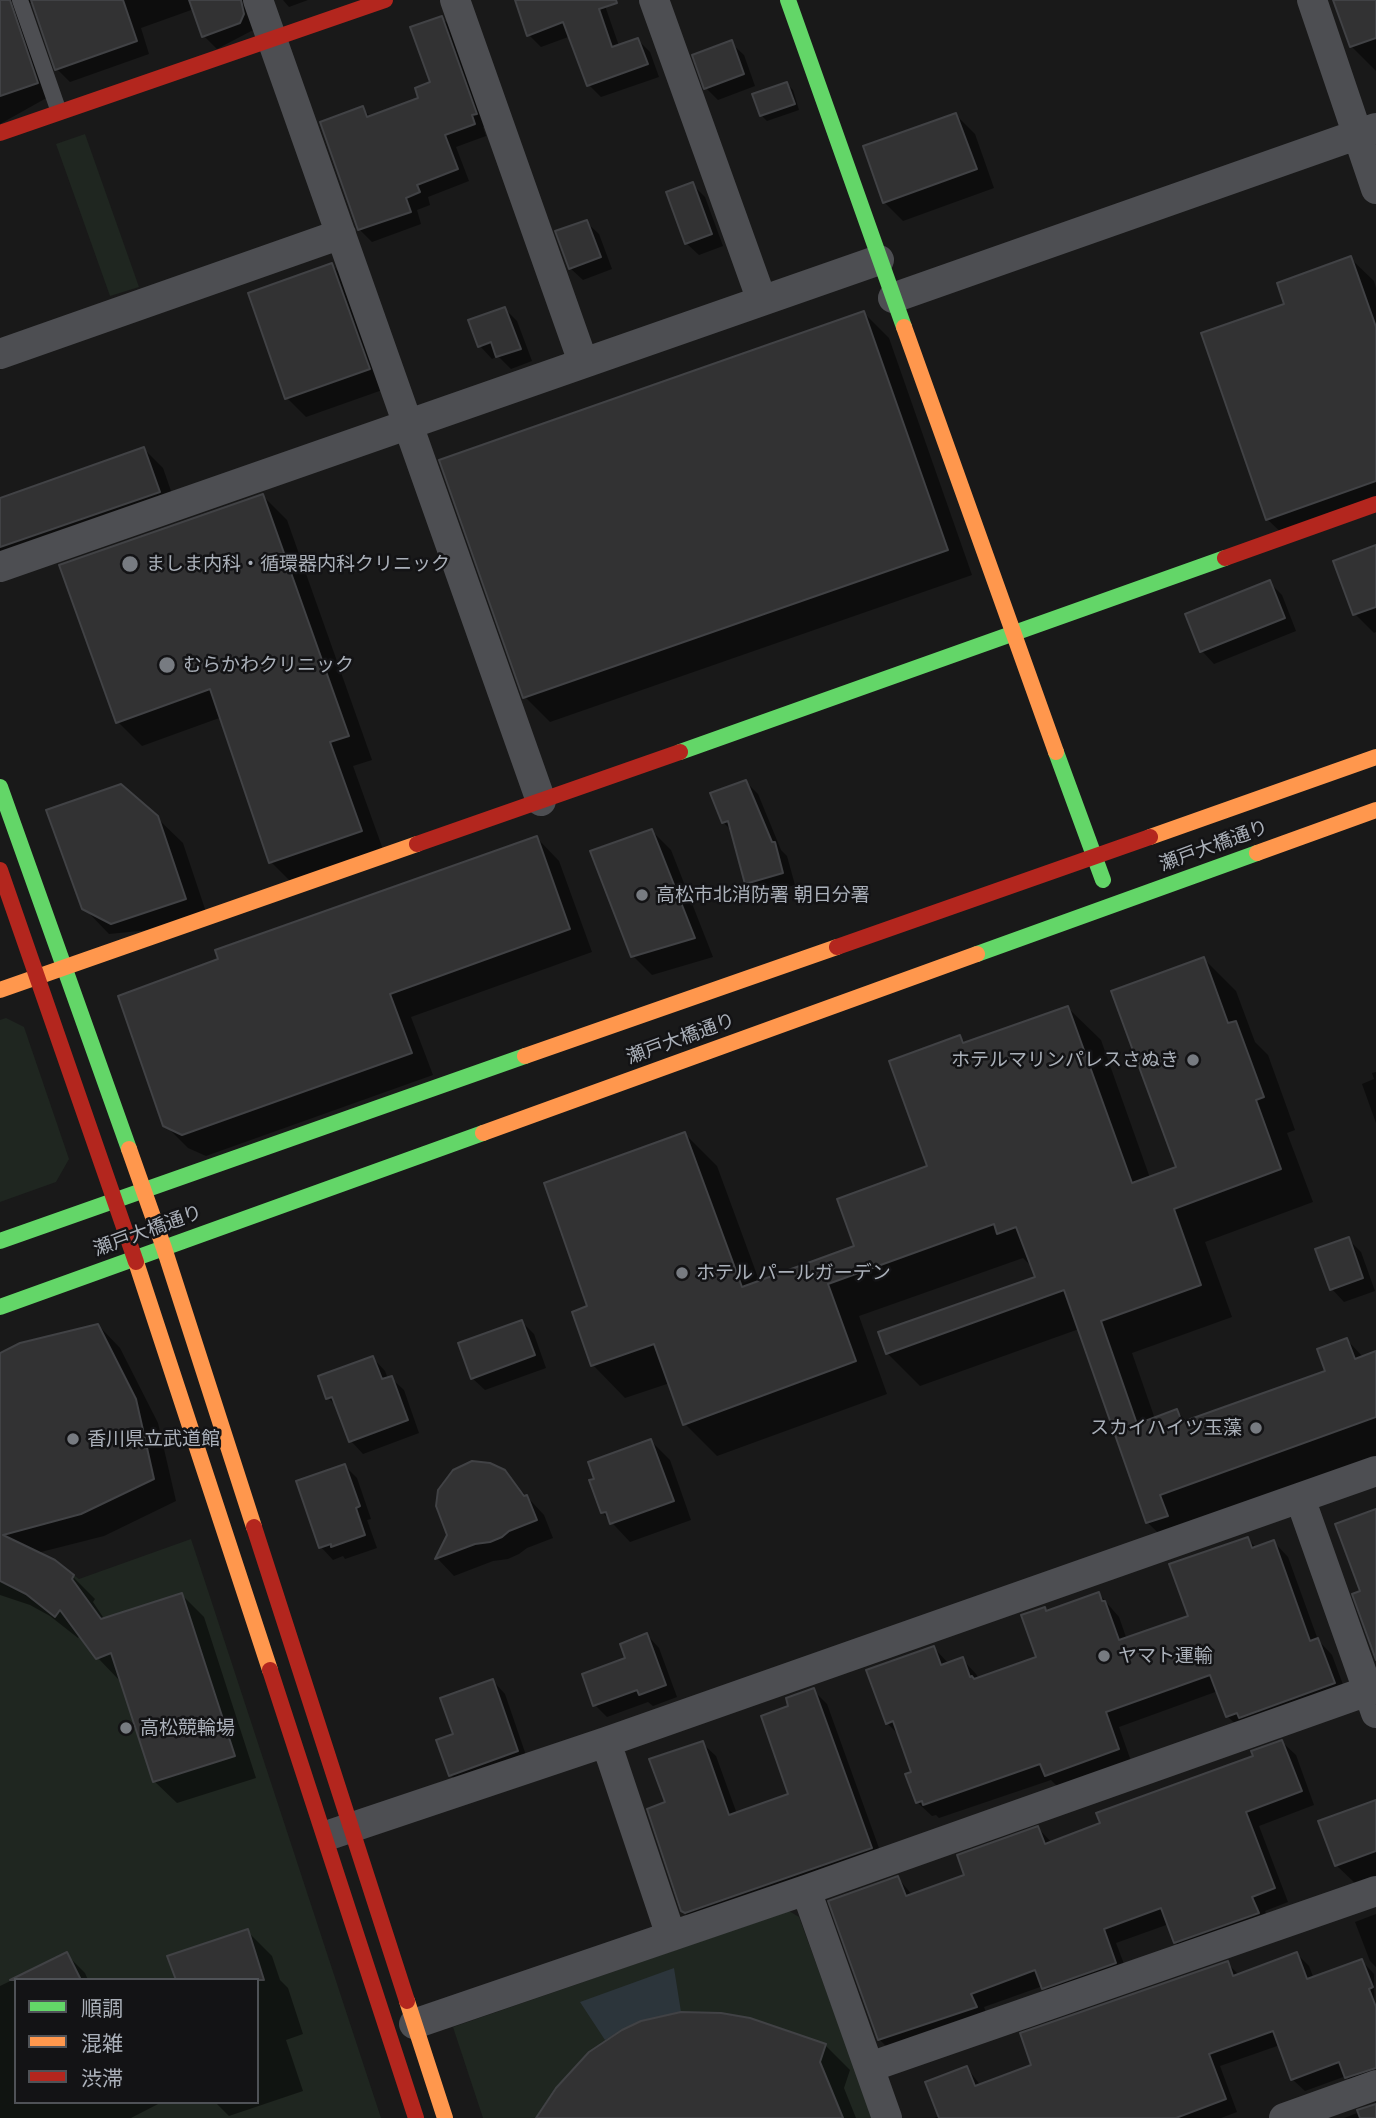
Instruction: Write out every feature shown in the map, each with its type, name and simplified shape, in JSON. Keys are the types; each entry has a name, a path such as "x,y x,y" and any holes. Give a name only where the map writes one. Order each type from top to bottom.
{"street":[{"path":"258,0 541,801"},
{"path":"0,133 386,0"},
{"path":"455,0 583,362"},
{"path":"654,0 762,301"},
{"path":"1312,0 1366,132 1376,189"},
{"path":"792,1 879,260 1111,905"},
{"path":"893,298 1366,132"},
{"path":"0,354 341,234"},
{"path":"0,567 879,260"},
{"path":"0,990 1376,504"},
{"name":"瀬戸大橋通り","path":"0,1241 1376,757"},
{"path":"0,787 163,1248 337,1833 416,2118"},
{"name":"瀬戸大橋通り","path":"0,1307 1376,810"},
{"path":"0,870 337,1833 414,2024 445,2118"},
{"path":"337,1833 606,1742 1376,1471"},
{"path":"414,2024 1373,1697 1300,1498"},
{"path":"606,1742 671,1937"},
{"path":"806,1890 887,2118"},
{"path":"870,2067 1376,1891"},
{"path":"1284,2118 1376,2085"}],"lane":[{"path":"20,0 60,113"}],"shaded area":[{"path":"85,134 139,287 110,296 56,144"},
{"path":"6,1018 24,1027 69,1159 56,1182 0,1202 0,1020"},
{"name":"高松競輪場","path":"191,1539 381,2118 0,2118 0,1542 42,1555 79,1579"},
{"path":"789,1911 799,1917 873,2118 483,2118 453,2027"},
{"path":"674,1968 681,2012 640,2021 605,2040 580,2002"}],"building":[{"path":"0,0 10,0 38,83 0,96"},
{"path":"31,0 123,0 137,41 55,70"},
{"path":"189,0 241,0 244,14 240,23 202,37"},
{"path":"515,0 616,0 617,3 599,9 612,47 638,38 648,64 587,86 563,22 527,36"},
{"path":"1333,0 1376,0 1376,38 1350,47"},
{"path":"442,16 477,114 472,115 475,124 445,135 458,169 417,185 420,192 406,198 411,212 358,230 320,122 363,106 367,117 418,98 415,88 430,82 410,27"},
{"path":"732,40 744,74 704,89 692,55"},
{"path":"787,82 795,104 760,116 752,94"},
{"path":"956,113 977,169 883,203 863,146"},
{"path":"693,182 712,234 685,244 666,192"},
{"path":"587,220 601,257 569,269 555,231"},
{"path":"1351,256 1376,327 1376,481 1266,520 1201,333 1284,304 1277,283"},
{"path":"332,263 370,369 285,399 248,293"},
{"path":"505,307 521,349 496,357 491,342 478,347 468,320"},
{"path":"864,311 948,550 523,698 439,460"},
{"path":"144,447 160,492 0,547 0,498"},
{"path":"263,494 349,736 330,742 362,831 269,863 210,689 116,723 59,565"},
{"path":"1376,545 1376,607 1353,615 1333,561"},
{"path":"1270,580 1285,618 1200,652 1185,614"},
{"path":"746,780 772,842 775,842 783,873 745,884 728,821 722,823 710,793"},
{"path":"121,784 158,816 186,899 111,924 82,909 46,810"},
{"name":"高松市北消防署 朝日分署","path":"652,829 695,938 631,957 590,851"},
{"path":"537,836 570,929 390,994 412,1053 182,1135 163,1126 118,996 218,959 215,950"},
{"path":"1204,957 1228,1023 1236,1021 1264,1097 1256,1100 1281,1169 1174,1209 1201,1285 1101,1321 1137,1424 1177,1409 1182,1422 1325,1371 1317,1349 1347,1338 1355,1359 1376,1351 1376,1417 1160,1495 1168,1516 1146,1523 1064,1290 886,1354 878,1332 1035,1277 1016,1227 997,1234 994,1224 828,1284 856,1361 683,1425 654,1344 591,1366 572,1312 587,1306 544,1183 685,1132 742,1287 854,1246 837,1199 927,1166 889,1061 960,1035 963,1043 1068,1006 1132,1183 1176,1167 1111,991"},
{"path":"1349,1237 1363,1278 1330,1290 1315,1249"},
{"path":"522,1320 535,1355 471,1379 458,1343"},
{"path":"98,1324 136,1399 154,1479 81,1514 3,1535 55,1560 74,1575 72,1579 101,1619 182,1593 235,1756 153,1782 111,1653 96,1659 60,1610 55,1617 26,1594 0,1581 0,1353 20,1343"},
{"path":"373,1356 382,1379 392,1376 408,1420 349,1442 332,1397 326,1399 318,1376"},
{"path":"651,1439 674,1501 610,1524 606,1512 601,1513 589,1480 594,1479 588,1462"},
{"path":"472,1461 490,1463 505,1470 524,1496 527,1495 537,1520 490,1542 475,1544 435,1559 447,1535 436,1506 438,1490 453,1470"},
{"path":"345,1464 360,1506 356,1508 365,1535 331,1547 331,1544 319,1548 296,1481"},
{"path":"1376,1509 1376,1660 1352,1594 1360,1591 1335,1524"},
{"path":"1248,1537 1252,1548 1274,1540 1310,1641 1318,1638 1335,1683 1239,1718 1237,1713 1226,1717 1210,1675 1106,1712 1119,1749 1045,1776 1040,1764 923,1805 922,1801 916,1803 905,1774 911,1772 893,1721 886,1724 866,1670 934,1646 941,1665 963,1657 970,1677 974,1679 1036,1657 1021,1615 1045,1607 1046,1611 1099,1592 1119,1640 1188,1616 1169,1564"},
{"path":"647,1633 666,1685 639,1695 637,1690 593,1706 582,1674 625,1658 620,1644"},
{"path":"493,1679 518,1751 449,1776 436,1740 453,1734 440,1698"},
{"path":"814,1688 872,1848 685,1913 681,1911 647,1809 665,1802 649,1759 703,1741 729,1815 788,1794 761,1716 788,1706 786,1698"},
{"path":"1282,1740 1302,1791 1246,1812 1275,1888 1252,1897 1259,1913 1174,1943 1161,1908 1104,1929 1116,1963 1042,1989 1035,1970 971,1994 977,2007 878,2040 828,1901 898,1876 906,1896 964,1875 957,1855 1038,1826 1045,1844 1100,1823 1096,1813 1253,1756 1251,1751"},
{"path":"1376,1800 1376,1851 1335,1866 1318,1821"},
{"path":"248,1929 264,1980 175,1978 167,1956"},
{"path":"67,1952 80,1978 14,1978"},
{"path":"1297,1952 1307,1979 1362,1959 1373,1987 1369,1989 1376,2007 1376,2068 1345,2078 1339,2062 1291,2080 1273,2031 1209,2054 1226,2099 1176,2118 939,2118 925,2082 967,2066 975,2086 1031,2065 1020,2033 1228,1961 1233,1976"},
{"path":"681,2012 721,2013 750,2018 826,2044 820,2062 843,2118 536,2118 556,2088 589,2052 641,2021"},
{"path":"1376,2104 1376,2118 1360,2118 1357,2110"}],"traffic: fast":[{"path":"788,0 904,327"},
{"path":"680,752 1225,558"},
{"path":"1056,752 1103,880"},
{"path":"0,787 129,1149"},
{"path":"977,954 1257,853"},
{"path":"0,1241 525,1056"},
{"path":"0,1307 483,1133"}],"traffic: slow":[{"path":"904,327 1056,752"},
{"path":"1150,837 1376,757"},
{"path":"1257,853 1376,810"},
{"path":"0,990 417,844"},
{"path":"525,1056 837,947"},
{"path":"483,1133 977,954"},
{"path":"129,1149 164,1248 254,1527"},
{"path":"136,1262 270,1670"},
{"path":"407,2001 445,2118"}],"traffic: jam":[{"path":"0,133 385,0"},
{"path":"1225,558 1376,504"},
{"path":"417,844 680,752"},
{"path":"837,947 1150,837"},
{"path":"0,870 136,1262"},
{"path":"254,1527 407,2001"},
{"path":"270,1670 416,2118"}],"place":[{"name":"ましま内科・循環器内科クリニック","path":"130,564"},
{"name":"むらかわクリニック","path":"167,665"},
{"name":"高松市北消防署 朝日分署","path":"642,895"},
{"name":"ホテルマリンパレスさぬき","path":"1193,1060"},
{"name":"ホテル パールガーデン","path":"682,1273"},
{"name":"スカイハイツ玉藻","path":"1256,1428"},
{"name":"香川県立武道館","path":"73,1439"},
{"name":"ヤマト運輸","path":"1104,1656"},
{"name":"高松競輪場","path":"126,1728"}]}
